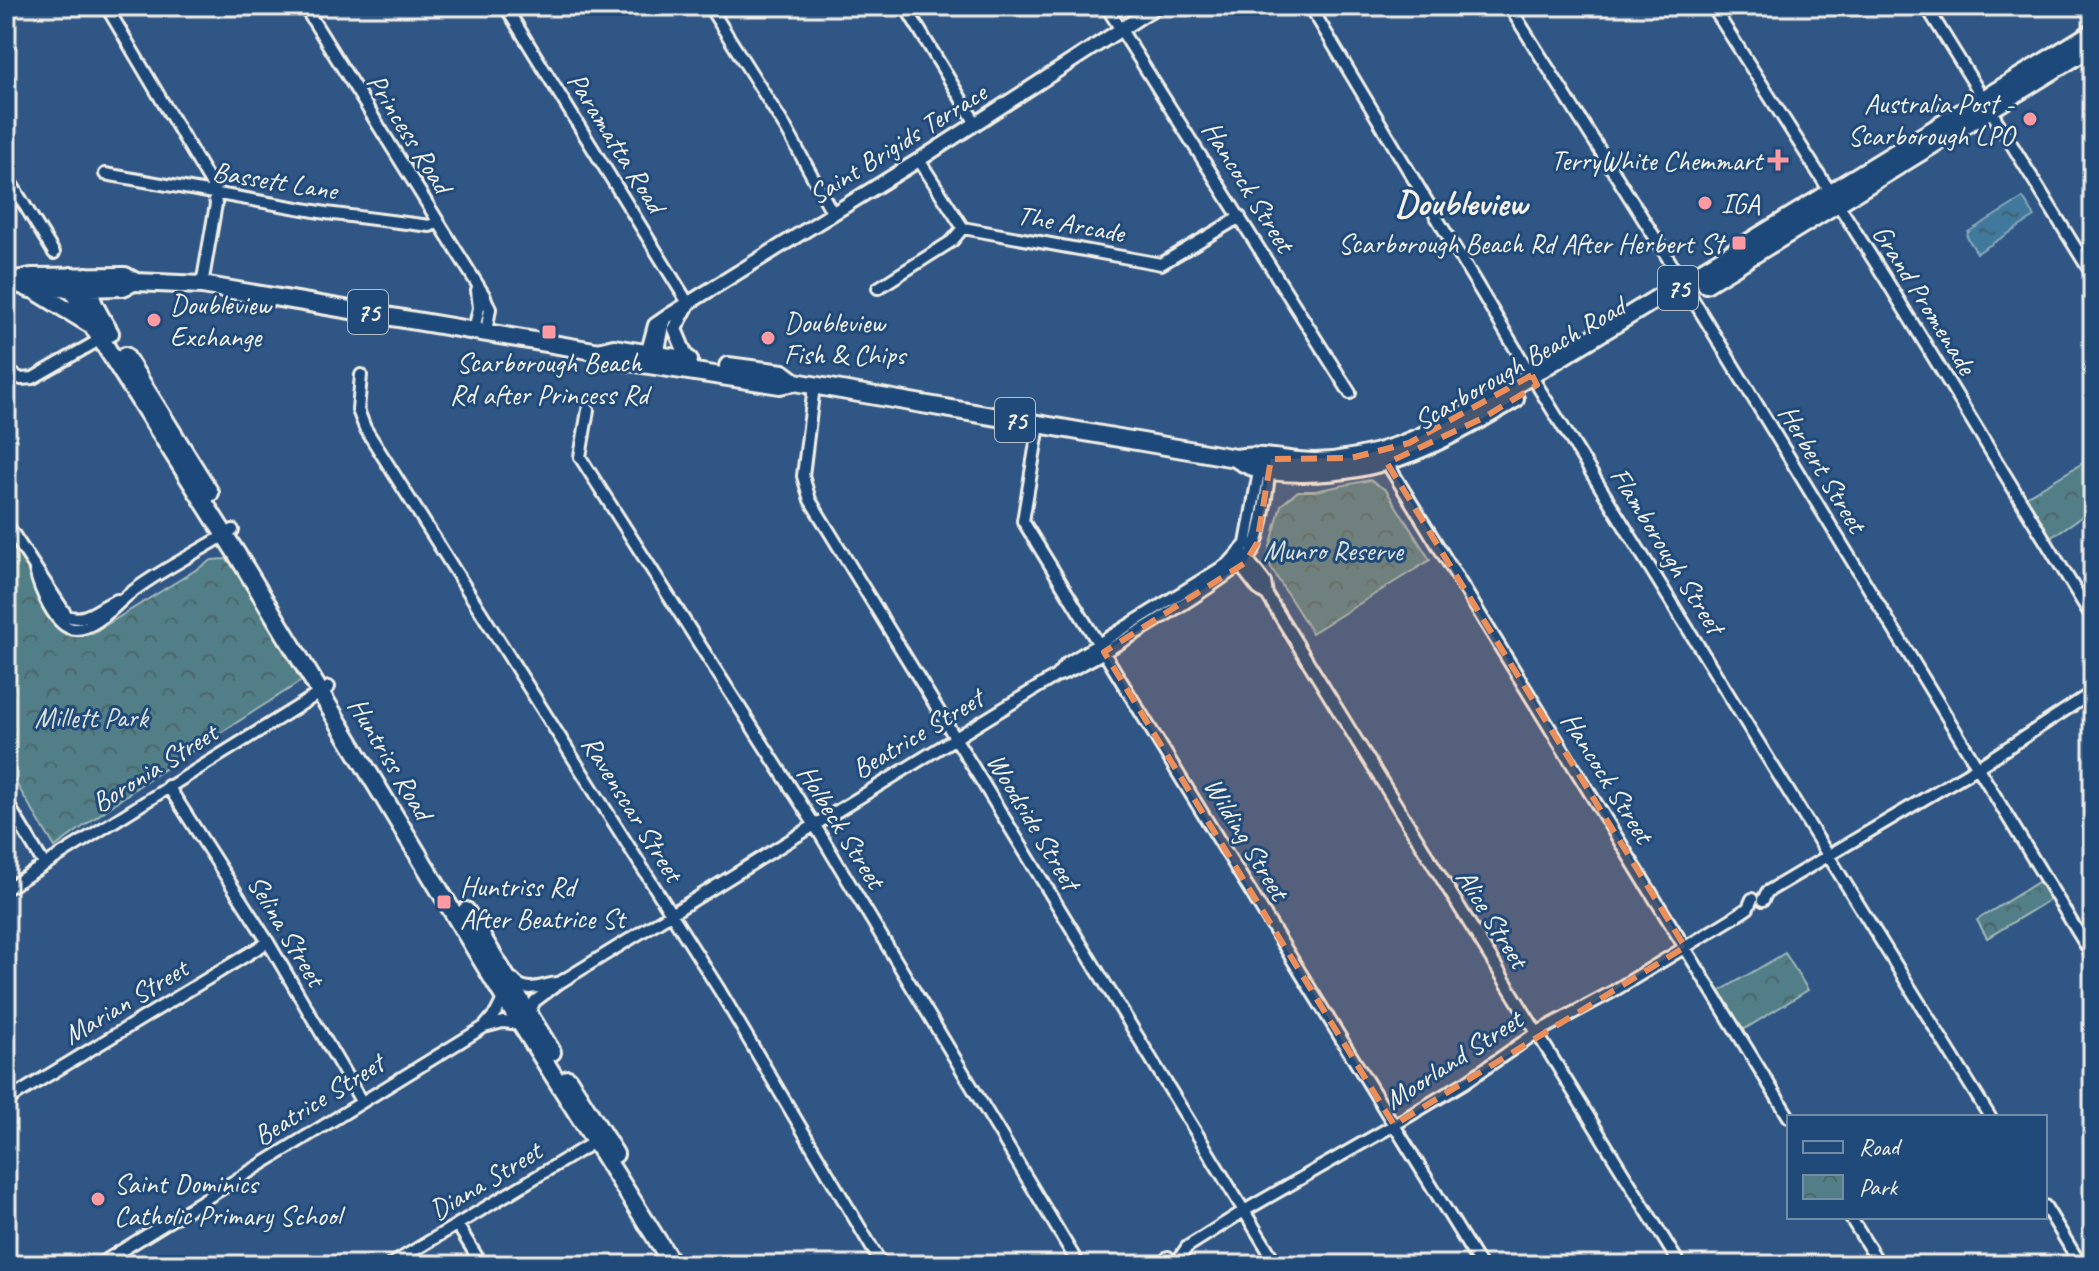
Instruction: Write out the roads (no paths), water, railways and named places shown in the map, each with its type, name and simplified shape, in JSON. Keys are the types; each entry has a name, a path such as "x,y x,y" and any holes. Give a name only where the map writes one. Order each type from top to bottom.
{"main road":[{"name":"Scarborough Beach Road","path":"10,282 30,289 125,276 136,282 202,285 600,352 614,348 651,359 780,385 795,382 1235,458 1251,455 1265,464 1314,473 1355,469 1387,463 1440,442 1535,380 1988,103 2093,32"},
{"name":"Scarborough Beach Road","path":"1988,103 2093,46"},
{"name":"Scarborough Beach Road","path":"10,282 31,277 80,282"},
{"name":"Huntriss Road","path":"80,282 80,306 148,417 228,532"},
{"name":"Huntriss Road","path":"80,282 228,532 498,963 525,1019 673,1265"},
{"path":"30,289 49,297 97,333"},
{"name":"Scarborough Beach Road","path":"651,359 688,360 783,373 795,382"},
{"name":"Scarborough Beach Road","path":"1265,464 1351,458 1409,443 1535,380"},
{"name":"Huntriss Road","path":"325,689 504,997 525,1019"},
{"name":"Huntriss Road","path":"599,1139 684,1265"}],"street":[{"path":"106,6 213,187 216,204 202,285"},
{"name":"Princess Road","path":"304,6 484,295 490,309 480,331"},
{"name":"Paramatta Road","path":"505,6 688,303"},
{"path":"709,6 787,130 832,212"},
{"path":"905,6 975,122"},
{"name":"Hancock Street","path":"1106,6 1350,393"},
{"name":"Saint Brigids Terrace","path":"651,359 655,325 1157,6"},
{"name":"Flamborough Street","path":"1310,6 1535,380 1989,1115"},
{"name":"Herbert Street","path":"1509,6 1686,289 2093,957"},
{"name":"Grand Promenade","path":"1712,6 1885,278 2093,619"},
{"path":"1926,6 2093,276"},
{"path":"878,288 952,241 963,228 919,160"},
{"name":"Bassett Lane","path":"105,174 326,213 430,226 437,222"},
{"path":"6,175 54,253"},
{"name":"The Arcade","path":"963,228 1161,264 1240,217"},
{"path":"688,303 675,329 688,360"},
{"path":"6,370 26,380 97,333"},
{"name":"Ravenscar Street","path":"361,375 358,410 365,428 720,991 882,1265"},
{"name":"Woodside Street","path":"814,386 803,476 810,500 1277,1265"},
{"name":"Holbeck Street","path":"588,410 580,457 814,824 1079,1265"},
{"name":"Wilding Street","path":"1039,425 1023,521 1480,1265"},
{"name":"Hancock Street","path":"1387,463 1788,1115"},
{"path":"1241,559 1257,543 1265,464"},
{"path":"6,523 67,616 82,623 100,618 125,597 228,532"},
{"name":"Beatrice Street","path":"98,1265 484,1027 525,1019 535,1001 559,983 1056,676 1070,673 1102,648 1241,559"},
{"name":"Alice Street","path":"1241,559 1258,589 1267,595 1680,1265"},
{"name":"Boronia Street","path":"6,889 325,689"},
{"name":"Moorland Street","path":"1170,1260 1244,1211 1467,1081 1536,1033 1612,992 1685,947 1828,854 1978,767 2093,692"},
{"name":"Selina Street","path":"168,786 268,942 361,1101"},
{"path":"6,801 44,864"},
{"name":"Marian Street","path":"6,1101 268,942"},
{"name":"Beatrice Street","path":"498,963 521,987 537,988 559,983"},
{"name":"Beatrice Street","path":"484,1027 504,997"},
{"name":"Diana Street","path":"390,1265 599,1139"},
{"path":"2047,1209 2081,1265"},
{"path":"1851,1219 1880,1265"},
{"path":"458,1226 482,1265"}],"water":[{"path":"2023,198 2035,217 1977,253 1967,237 1968,232"}],"place":[{"name":"Australia Post - Scarborough LPO","path":"2030,119"},
{"name":"TerryWhite Chemmart","path":"1778,160"},
{"name":"IGA","path":"1705,203"},
{"name":"Scarborough Beach Rd After Herbert St","path":"1739,243"},
{"name":"Doubleview Exchange","path":"154,320"},
{"name":"Scarborough Beach Rd after Princess Rd","path":"549,332"},
{"name":"Doubleview Fish & Chips","path":"768,338"},
{"name":"Huntriss Rd After Beatrice St","path":"444,902"},
{"name":"Saint Dominics Catholic Primary School","path":"98,1199"}],"district":[{"name":"Doubleview","path":"1461,202"}],"park label":[{"name":"Munro Reserve","path":"1333,550"},
{"name":"Millett Park","path":"91,717"}]}
